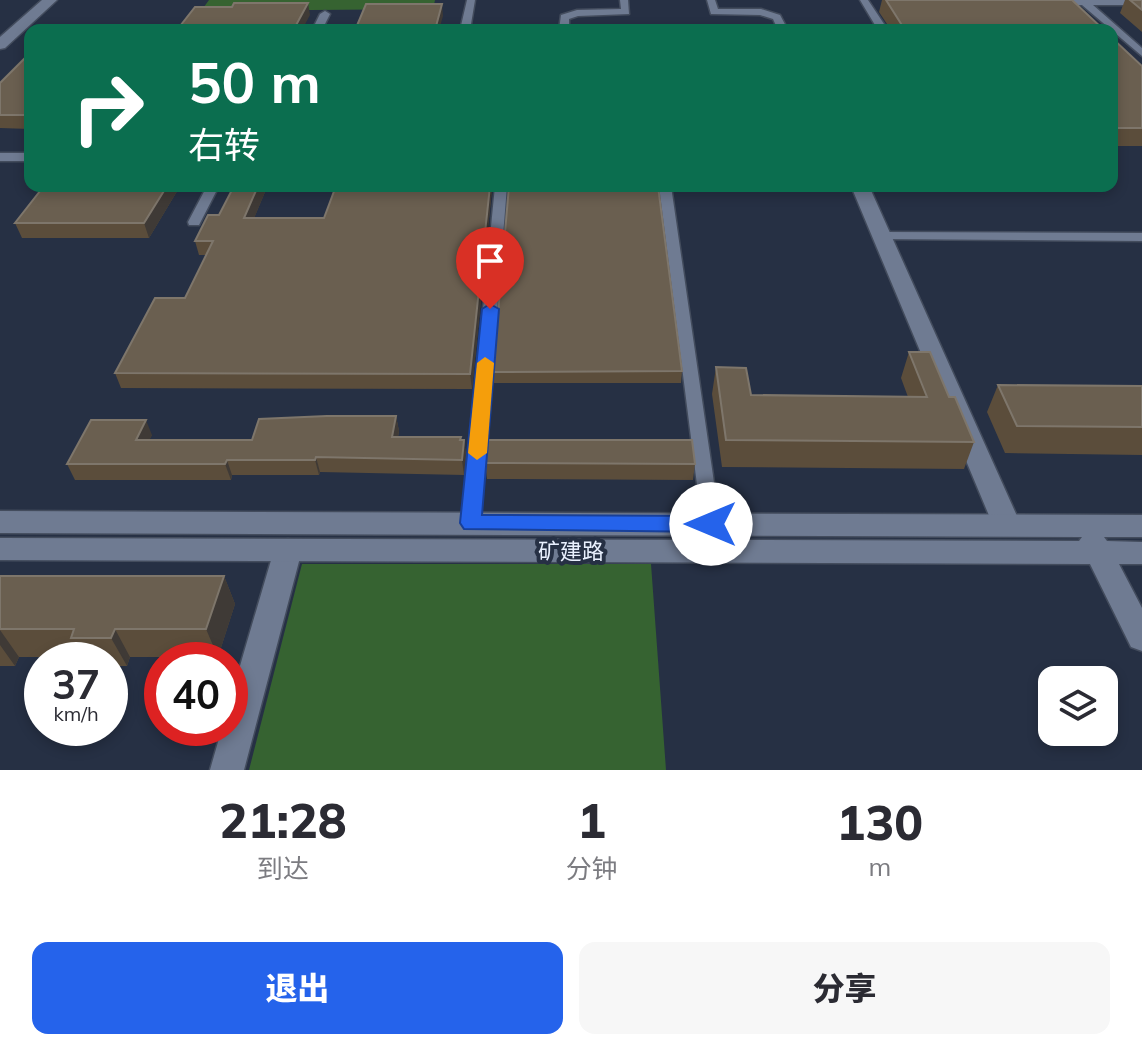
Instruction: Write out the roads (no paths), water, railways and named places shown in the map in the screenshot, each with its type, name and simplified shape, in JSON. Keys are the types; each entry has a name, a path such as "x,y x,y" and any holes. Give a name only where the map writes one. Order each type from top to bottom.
{"street":[{"path":"0,28 32,0"},
{"path":"0,45 50,0"},
{"path":"863,192 1007,525"},
{"name":"矿建路","path":"0,522 1142,526"},
{"path":"1085,526 1142,638"},
{"name":"矿建路","path":"0,549 1142,553"},
{"path":"227,770 288,550"}],"lane":[{"path":"466,24 471,0"},
{"path":"564,24 564,17 577,13 626,12 624,0"},
{"path":"711,0 714,12 761,12 777,17 780,24"},
{"path":"864,0 879,24"},
{"path":"1083,1 1109,24"},
{"path":"1039,2 1142,2"},
{"path":"320,24 325,14"},
{"path":"1118,32 1142,53"},
{"path":"0,157 24,157"},
{"path":"194,222 210,192"},
{"path":"471,523 500,192"},
{"path":"666,192 711,524"},
{"path":"882,236 1142,237"}]}
